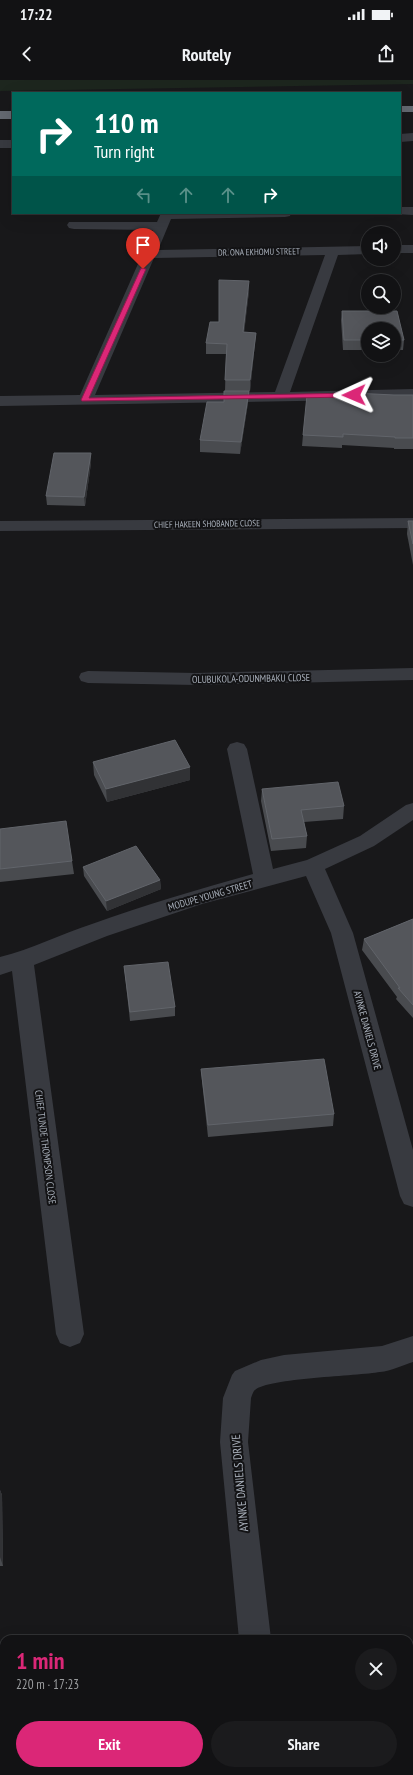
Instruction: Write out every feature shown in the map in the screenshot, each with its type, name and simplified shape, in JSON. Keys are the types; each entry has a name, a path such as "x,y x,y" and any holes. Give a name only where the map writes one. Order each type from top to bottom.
{"highway":[{"path":"401,109 413,108"},
{"path":"0,115 12,115"},
{"path":"0,124 12,124"}],"street":[{"path":"401,138 413,137"},
{"path":"0,144 12,144"},
{"path":"401,211 413,211"},
{"path":"74,226 165,218 261,214"},
{"path":"84,400 165,218"},
{"path":"401,249 413,249"},
{"path":"281,396 333,250"},
{"name":"DR. ONA EKHOMU STREET","path":"149,254 361,250"},
{"path":"0,401 413,394"},
{"name":"CHIEF HAKEEN SHOBANDE CLOSE","path":"0,526 413,522"},
{"name":"OLUBUKOLA-ODUNMBAKU CLOSE","path":"88,677 196,679 413,674"},
{"path":"237,749 265,880"},
{"name":"MODUPE YOUNG STREET","path":"11,963 99,930 199,897 313,866 367,841 413,810"},
{"name":"AYINKE DANIELS DRIVE","path":"313,866 342,933 413,1196"},
{"name":"CHIEF TUNDE THOMPSON CLOSE","path":"11,963 70,1334"},
{"name":"AYINKE DANIELS DRIVE","path":"255,1635 234,1442 237,1398 242,1385 245,1380 261,1373 284,1368 382,1359 413,1349"}],"shaded area":[{"path":"0,80 413,80 413,84 0,91"}],"building":[{"path":"219,280 249,281 243,332 256,333 250,380 225,380 227,344 206,343 210,322 219,322"},
{"path":"342,311 361,311 361,314 398,314 400,322 361,322 361,340 344,340"},
{"path":"401,328 404,340 401,340"},
{"path":"224,391 249,391 241,442 200,440 207,402 224,402"},
{"path":"353,393 413,395 413,438 343,434 343,437 303,435 307,395 353,398"},
{"path":"54,453 91,453 84,497 46,496"},
{"path":"408,521 413,521 413,544"},
{"path":"175,740 190,767 106,789 93,762"},
{"path":"338,782 344,806 301,810 307,836 272,839 262,789"},
{"path":"66,821 72,861 0,869 0,829"},
{"path":"136,846 160,880 106,901 83,867"},
{"path":"413,919 413,1005 398,988 400,988 364,939"},
{"path":"168,962 175,1007 130,1012 124,966"},
{"path":"324,1059 334,1114 208,1125 201,1069"}],"route":[{"path":"143,269 84,400 354,395"}]}
